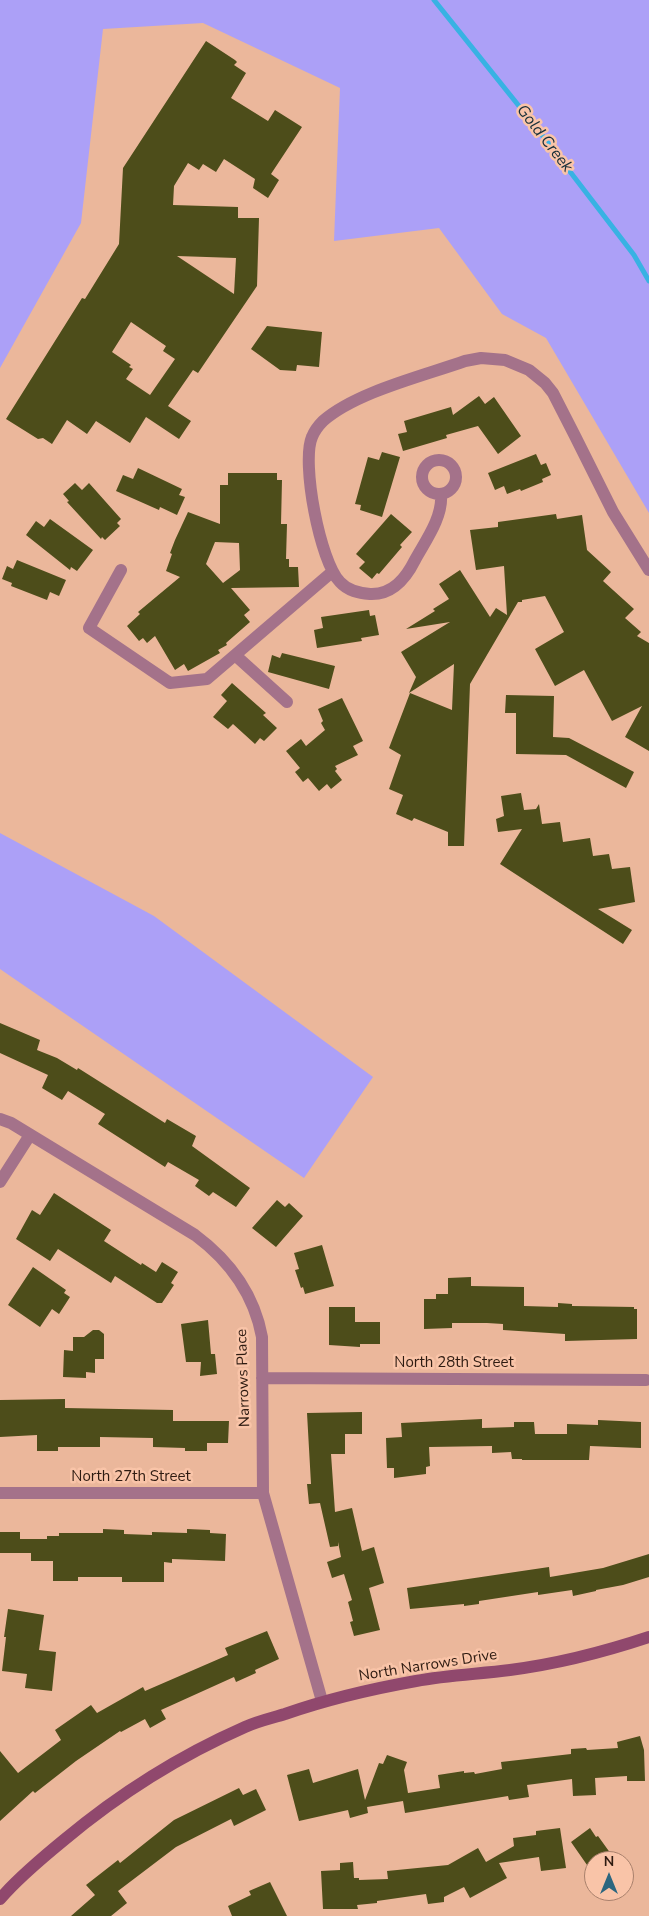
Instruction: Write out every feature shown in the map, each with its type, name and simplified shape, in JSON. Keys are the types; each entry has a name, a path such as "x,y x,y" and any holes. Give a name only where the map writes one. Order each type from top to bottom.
{"main road":[{"name":"North Narrows Drive","path":"0,1899 46,1855 129,1790 176,1761 246,1726 322,1701 418,1680 511,1670 606,1652 649,1637"}],"street":[{"path":"441,494 440,509 434,525 410,570 395,587 386,592 375,594 354,591 345,587 332,572 319,533 310,468 312,437 322,422 359,398 465,361 481,358 505,360 519,365 529,370 545,383 552,393 612,512 649,570"},
{"path":"121,570 89,628 170,683 207,679 332,572"},
{"path":"235,654 287,702"},
{"name":"Narrows Place","path":"0,1119 11,1123 195,1235 210,1247 244,1287 258,1317 262,1337 263,1493 322,1701"},
{"path":"0,1182 30,1135"},
{"name":"North 28th Street","path":"262,1378 646,1380"},
{"name":"North 27th Street","path":"0,1493 263,1493"}],"shaded area":[{"path":"0,0 649,0 649,513 546,338 502,314 439,228 334,241 340,88 203,23 103,29 81,223 0,368"},
{"path":"0,833 154,916 373,1077 304,1178 0,969"}],"building":[{"path":"206,41 235,60 237,62 234,65 246,73 231,98 268,121 275,110 302,127 271,174 279,180 268,198 253,188 255,179 224,159 216,172 203,164 199,170 188,163 174,186 173,205 238,207 238,218 259,218 257,286 198,373 193,370 168,406 191,421 179,439 146,417 130,443 96,421 87,434 67,420 52,444 43,438 38,439 6,419 82,298 85,299 119,244 123,168","holes":["177,256 236,258 234,294","131,322 166,346 163,351 175,359 150,395 126,379 133,369 129,367 131,365 112,352"]},
{"path":"267,326 322,332 319,367 297,365 296,371 280,370 251,349"},
{"path":"479,396 485,404 494,397 521,436 498,454 478,426 446,435 447,438 403,451 398,434 407,432 404,421 451,407 453,415"},
{"path":"382,452 400,457 382,517 360,510 361,505 355,504 368,457 379,460"},
{"path":"536,454 541,465 546,463 551,475 542,479 543,482 521,491 520,489 507,494 504,486 495,490 488,473"},
{"path":"138,468 182,489 179,495 185,497 177,515 160,507 159,510 116,491 123,475 133,479"},
{"path":"228,473 277,473 277,480 282,480 281,524 287,524 286,559 289,559 289,567 298,567 299,587 231,588 250,610 244,615 250,622 226,643 227,645 218,650 220,653 188,671 184,664 175,670 155,636 147,643 143,638 139,641 127,626 140,614 138,612 180,577 166,571 172,554 170,553 188,512 220,524 220,485 228,485","holes":["215,542 239,543 240,570 223,583 206,564"]},
{"path":"75,483 82,490 89,483 121,519 117,523 120,526 105,540 102,537 101,539 67,502 69,501 63,494"},
{"path":"391,514 412,532 400,545 402,547 379,574 377,573 372,579 359,568 365,562 356,554"},
{"path":"556,514 557,519 582,515 587,550 611,572 603,581 634,609 625,618 641,632 637,636 649,643 649,751 625,737 642,706 612,721 584,670 555,686 535,649 564,632 545,596 522,600 522,602 518,602 470,684 464,846 448,846 448,832 414,818 412,821 396,814 403,795 389,789 401,755 389,748 410,693 452,710 454,664 409,693 416,677 401,652 450,622 406,629 435,611 433,609 449,599 439,584 460,570 490,617 496,608 507,615 504,566 476,570 470,530 498,527 498,522"},
{"path":"50,519 93,550 77,571 71,567 70,570 26,535 36,521 44,527"},
{"path":"17,560 66,580 59,596 50,592 47,600 11,586 12,583 2,579 7,566 13,569"},
{"path":"369,610 370,616 375,615 379,635 361,638 362,641 317,648 314,630 323,628 321,617"},
{"path":"282,653 335,666 329,689 268,672 272,655 280,658"},
{"path":"232,683 266,713 263,715 277,728 264,741 260,738 255,744 233,724 228,729 213,717 227,701 221,695"},
{"path":"506,695 554,696 553,737 569,738 634,772 626,788 566,755 516,754 516,713 505,713"},
{"path":"342,698 363,741 353,746 358,755 335,766 337,769 335,771 342,780 331,789 327,784 319,791 308,778 303,782 295,772 300,768 286,751 301,739 306,746 325,730 321,723 323,721 318,709"},
{"path":"521,793 524,810 536,809 539,804 542,824 560,822 563,842 590,838 593,856 609,854 612,869 630,867 635,902 598,909 632,930 623,944 500,864 522,829 498,832 496,819 504,816 501,796"},
{"path":"0,1023 40,1040 37,1050 57,1058 77,1070 78,1068 165,1123 167,1119 196,1136 192,1146 250,1188 236,1207 213,1192 209,1196 195,1186 199,1180 168,1162 165,1167 98,1124 105,1114 68,1091 62,1100 42,1088 48,1075 0,1053"},
{"path":"54,1193 111,1230 104,1241 141,1265 142,1263 156,1272 162,1262 178,1272 171,1283 174,1285 162,1303 157,1303 115,1276 111,1283 58,1249 50,1261 16,1239 32,1210 40,1215"},
{"path":"277,1200 285,1207 289,1203 303,1216 276,1247 252,1228"},
{"path":"322,1245 334,1286 305,1294 295,1270 299,1269 294,1253"},
{"path":"33,1267 66,1290 64,1293 70,1297 59,1314 52,1309 40,1327 8,1305"},
{"path":"471,1277 471,1286 524,1287 524,1306 558,1307 558,1303 572,1304 572,1306 634,1307 634,1309 637,1309 637,1339 565,1341 565,1334 503,1330 503,1324 487,1323 452,1323 452,1328 424,1329 424,1299 436,1299 436,1294 448,1294 448,1278"},
{"path":"329,1307 355,1307 355,1322 380,1322 380,1344 360,1344 360,1347 329,1345"},
{"path":"208,1320 211,1354 215,1354 217,1374 200,1376 201,1362 186,1362 181,1324"},
{"path":"93,1330 99,1330 104,1334 104,1359 95,1359 95,1373 86,1372 86,1378 63,1377 64,1350 73,1351 73,1337 84,1337"},
{"path":"65,1399 65,1408 173,1410 173,1421 229,1421 228,1443 207,1443 207,1451 185,1451 185,1448 153,1447 153,1438 100,1437 100,1447 58,1447 58,1451 37,1451 37,1435 0,1437 0,1400"},
{"path":"362,1412 362,1434 345,1434 345,1454 331,1454 335,1512 352,1508 362,1551 374,1547 384,1583 369,1588 380,1630 354,1636 350,1622 353,1621 348,1602 352,1600 344,1574 332,1578 327,1562 341,1557 338,1542 338,1546 330,1547 320,1503 309,1504 307,1484 311,1484 307,1413"},
{"path":"482,1419 482,1428 514,1427 514,1422 534,1422 535,1434 567,1434 567,1424 598,1425 598,1420 641,1422 641,1448 590,1446 589,1460 522,1460 512,1459 511,1452 492,1453 492,1446 429,1447 430,1466 426,1467 426,1474 394,1478 394,1468 387,1468 386,1438 402,1437 401,1423"},
{"path":"103,1529 124,1530 124,1534 152,1535 152,1532 187,1533 187,1529 210,1530 210,1533 226,1534 225,1561 172,1559 172,1563 164,1562 164,1582 122,1582 122,1577 78,1577 78,1581 53,1581 53,1561 31,1561 31,1553 0,1553 0,1532 20,1532 20,1539 47,1539 47,1536 59,1536 59,1533 103,1533"},
{"path":"649,1554 649,1577 623,1585 573,1596 572,1590 538,1595 538,1592 479,1601 479,1604 464,1606 464,1604 410,1609 407,1588 549,1567 550,1577 603,1568"},
{"path":"8,1609 44,1615 39,1650 56,1652 52,1691 25,1688 27,1674 2,1671"},
{"path":"267,1631 279,1659 255,1670 256,1673 236,1682 234,1677 161,1710 166,1719 150,1728 145,1719 120,1731 76,1761 35,1793 33,1791 0,1821 0,1751 18,1773 61,1740 55,1730 91,1705 97,1713 143,1687 145,1691 228,1655 225,1648"},
{"path":"640,1736 644,1750 645,1781 627,1781 627,1776 595,1778 596,1795 573,1796 572,1779 527,1785 529,1797 509,1800 508,1796 405,1813 403,1801 367,1807 368,1813 350,1818 348,1810 299,1821 287,1775 309,1769 313,1783 358,1769 365,1800 379,1763 383,1764 387,1755 407,1762 404,1770 408,1793 440,1788 438,1775 464,1771 464,1773 474,1772 475,1774 502,1769 501,1762 571,1754 571,1749 618,1748 617,1742"},
{"path":"239,1788 243,1795 256,1789 266,1810 234,1826 231,1819 176,1847 118,1891 127,1903 111,1916 71,1916 95,1895 86,1885 118,1860 120,1863 174,1820"},
{"path":"560,1828 566,1868 541,1871 539,1857 499,1863 507,1878 470,1898 464,1887 444,1897 444,1902 428,1904 426,1894 357,1905 358,1909 323,1909 321,1871 340,1870 340,1863 353,1862 354,1878 359,1878 359,1880 388,1879 387,1871 448,1865 478,1848 486,1862 514,1846 513,1838 536,1835 536,1831"},
{"path":"590,1828 609,1851 584,1851 584,1861 571,1842"},
{"path":"270,1882 287,1916 232,1916 228,1906 251,1895 249,1891"}],"waterway":[{"name":"Gold Creek","path":"434,0 535,126 634,255 649,281"}]}
